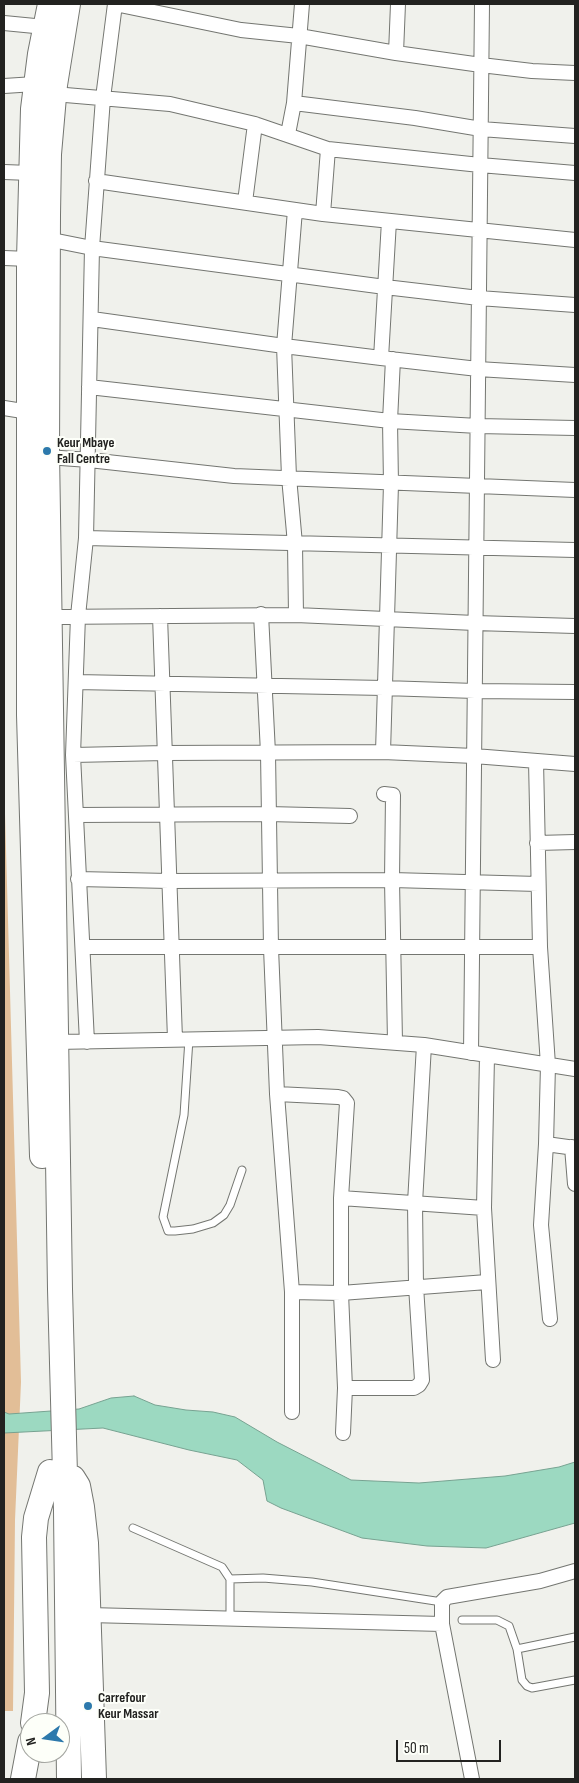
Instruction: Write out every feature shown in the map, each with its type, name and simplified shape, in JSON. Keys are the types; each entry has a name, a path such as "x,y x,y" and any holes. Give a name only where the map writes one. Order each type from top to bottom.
{"highway":[{"path":"50,4 45,27 45,89 49,154 47,457 56,1042 56,1405"},
{"path":"60,1713 57,1432 29,715 29,259 30,173 45,89 68,4"},
{"path":"57,1468 78,1486 82,1507 86,1543 94,1779"},
{"path":"34,1713 36,1693 34,1537 36,1518 57,1468"},
{"path":"23,1779 26,1763"},
{"path":"52,1763 53,1779"},
{"path":"66,1763 69,1779"}],"street":[{"path":"87,1042 73,755 78,616 86,538 89,460 92,248 103,98 115,4 241,30 299,36 396,53 482,65 575,73"},
{"path":"288,134 294,103 302,4"},
{"path":"396,53 398,4"},
{"path":"471,1053 482,4"},
{"path":"4,23 45,27"},
{"path":"4,86 170,104 255,124 328,149 480,166 575,173"},
{"path":"294,103 415,118 481,130 575,136"},
{"path":"246,202 255,124"},
{"path":"324,214 328,149"},
{"path":"4,172 30,173"},
{"path":"96,181 324,214 575,240"},
{"path":"295,210 284,346 289,477 295,544 296,615"},
{"path":"383,752 391,484 385,287 389,221"},
{"path":"48,239 92,248 289,275 479,298 575,306"},
{"path":"4,258 29,259"},
{"path":"92,318 284,346 478,369 575,375"},
{"path":"89,387 287,411 390,421 478,426 575,428"},
{"path":"4,408 29,412"},
{"path":"47,457 234,476 289,477 391,484 575,490"},
{"path":"86,538 575,550"},
{"path":"50,617 261,614 575,626"},
{"path":"261,614 268,753 269,880 277,1094 292,1292 292,1412"},
{"path":"160,616 172,948 182,1039"},
{"path":"76,682 575,692"},
{"path":"73,755 165,752 383,752 474,756 575,764"},
{"path":"536,760 540,947 548,1066 541,1225 550,1318"},
{"path":"384,794 393,794 392,880 395,1042"},
{"path":"76,815 268,814 350,816"},
{"path":"538,842 575,842"},
{"path":"78,879 169,881 392,880 538,884"},
{"path":"82,947 540,947"},
{"path":"56,1042 318,1037 424,1045 575,1069"},
{"path":"345,1388 414,1388 422,1380 416,1286 415,1203 424,1045"},
{"path":"487,1056 484,1208 493,1360"},
{"path":"277,1094 338,1097 343,1098 346,1103 341,1198 341,1293 345,1388 343,1433"},
{"path":"546,1144 573,1147 575,1184"},
{"path":"341,1198 484,1208"},
{"path":"292,1292 341,1293 487,1282"},
{"path":"472,1779 442,1624 442,1602 447,1597 540,1581 575,1571"},
{"path":"89,1615 442,1624"}],"lane":[{"path":"182,1039 184,1115 163,1217 168,1230 175,1232 193,1229 213,1223 224,1215 230,1205 242,1170"},
{"path":"133,1528 222,1567 230,1579 230,1619"},
{"path":"230,1579 263,1578 312,1582 442,1602"},
{"path":"462,1620 497,1620 508,1626 517,1649 522,1680 527,1686 532,1688 575,1680"},
{"path":"517,1649 575,1637"}],"shaded area":[{"path":"4,778 21,1382 15,1520 13,1711 4,1711"},
{"path":"134,1396 155,1405 213,1412 235,1417 277,1442 351,1480 419,1483 505,1476 559,1467 575,1462 575,1523 486,1548 427,1546 362,1538 267,1501 263,1480 237,1460 103,1428 4,1433 4,1412 9,1414 79,1409 111,1398"}],"place":[{"name":"Keur Mbaye Fall Centre","path":"47,451"},
{"name":"Carrefour Keur Massar","path":"88,1706"}]}
